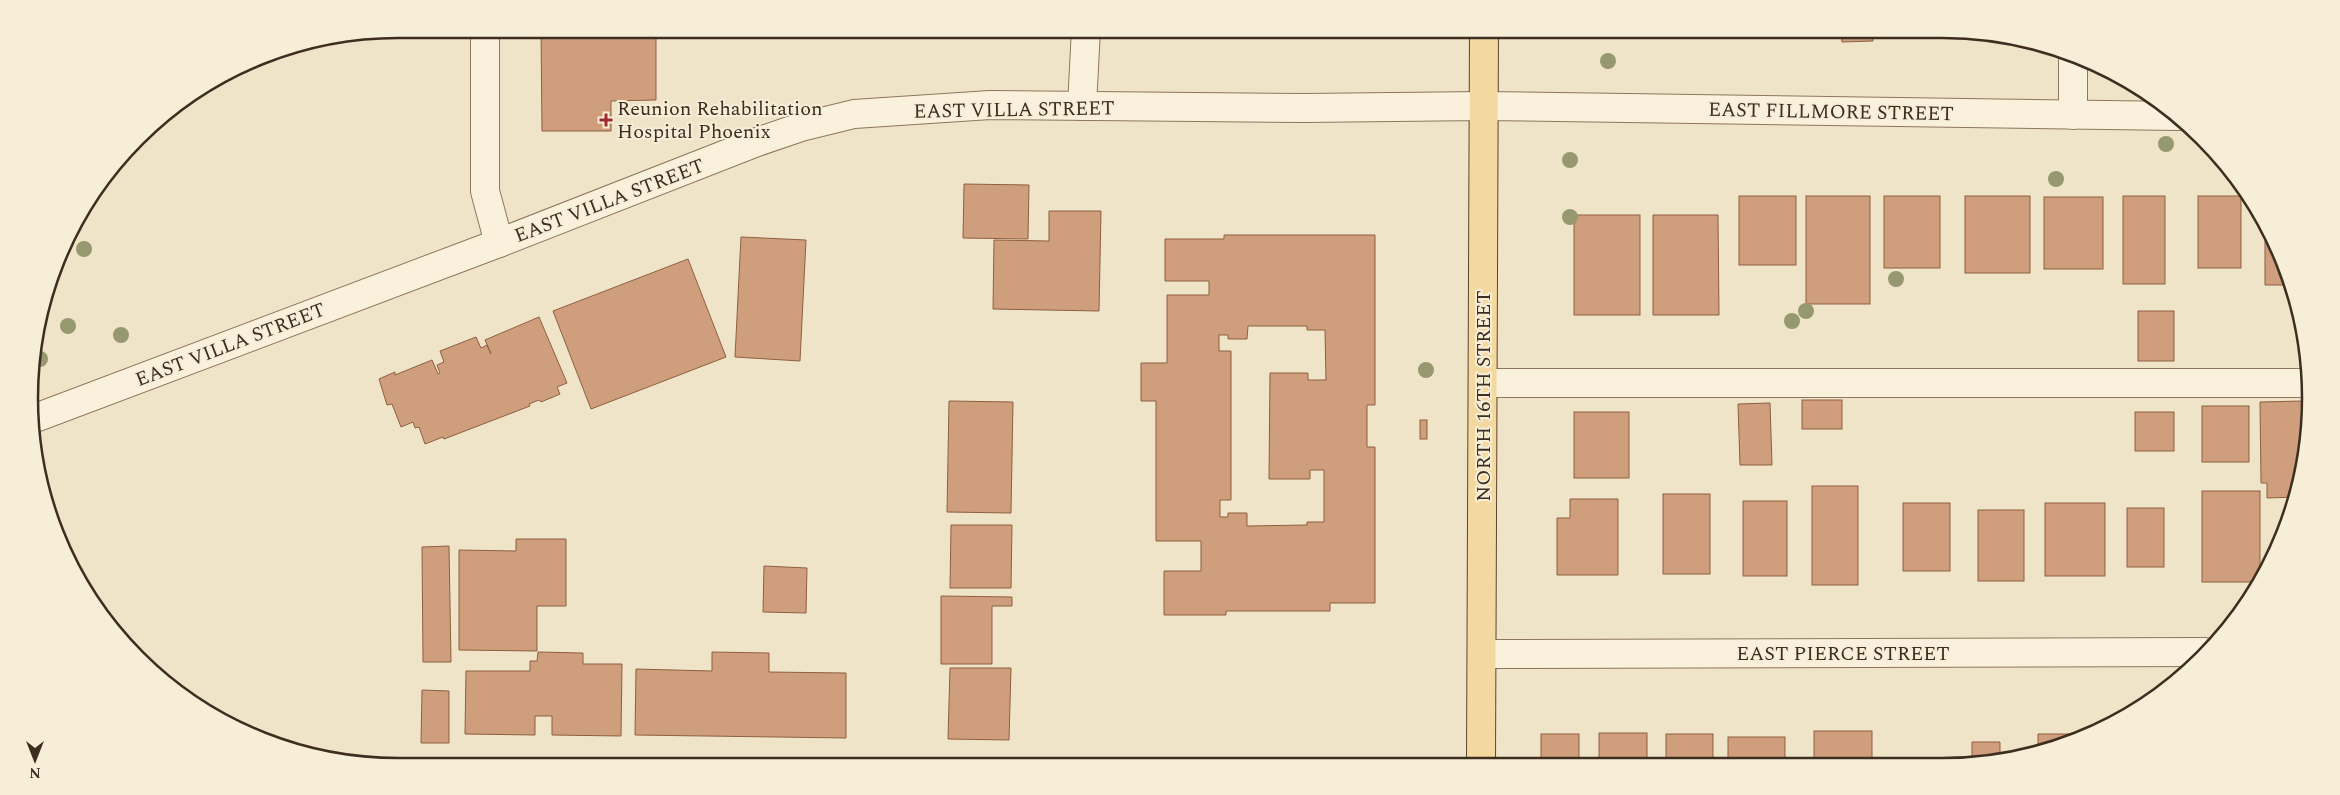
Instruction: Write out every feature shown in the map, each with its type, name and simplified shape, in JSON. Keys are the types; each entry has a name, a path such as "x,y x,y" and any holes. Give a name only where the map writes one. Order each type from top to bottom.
{"main road":[{"name":"NORTH 16TH STREET","path":"1481,758 1484,38"}],"street":[{"path":"484,38 484,190 499,243"},
{"path":"1082,106 1086,38"},
{"path":"2073,62 2073,115"},
{"name":"EAST VILLA STREET","path":"38,417 499,243 756,142 801,127 854,114 990,105 1414,108 1483,106"},
{"name":"EAST FILLMORE STREET","path":"1483,106 2167,116"},
{"path":"1484,383 2302,383"},
{"name":"EAST PIERCE STREET","path":"1482,654 2197,652"}],"building":[{"path":"541,38 656,38 656,100 611,101 611,131 542,131"},
{"path":"1842,38 1873,38 1873,41 1842,42"},
{"path":"964,184 1029,185 1028,239 963,238"},
{"path":"1739,196 1796,196 1796,265 1739,265"},
{"path":"1806,196 1870,196 1870,304 1806,304"},
{"path":"1884,196 1940,196 1940,268 1884,268"},
{"path":"1965,196 2030,196 2030,273 1965,273"},
{"path":"2123,196 2165,196 2165,284 2123,284"},
{"path":"2198,196 2241,196 2241,268 2198,268"},
{"path":"2044,197 2103,197 2103,269 2044,269"},
{"path":"1049,211 1101,211 1099,311 993,309 994,240 1049,241"},
{"path":"1574,215 1640,215 1640,315 1574,315"},
{"path":"1653,215 1718,215 1719,315 1653,315"},
{"path":"1224,235 1375,235 1375,405 1367,405 1367,447 1375,447 1375,603 1330,603 1330,611 1226,611 1226,615 1164,615 1164,571 1201,571 1201,541 1156,541 1156,401 1141,401 1141,363 1167,363 1167,295 1209,295 1209,281 1165,281 1165,239 1224,239","holes":["1248,326 1307,326 1307,330 1325,330 1326,380 1308,380 1308,373 1270,373 1269,479 1310,479 1310,470 1324,470 1324,522 1307,522 1307,525 1247,526 1247,513 1228,513 1228,517 1220,517 1220,500 1231,500 1231,351 1219,351 1219,335 1228,335 1228,339 1247,339"]},
{"path":"741,237 806,240 800,361 735,357"},
{"path":"2265,238 2284,285 2265,285"},
{"path":"688,259 726,357 591,409 553,311"},
{"path":"2138,311 2174,311 2174,361 2138,361"},
{"path":"539,317 567,383 557,387 560,394 541,402 539,400 529,404 530,406 444,439 443,437 425,444 419,427 415,428 413,422 401,427 392,404 387,405 379,379 395,372 395,375 432,360 438,374 440,373 437,365 444,362 440,351 476,337 481,348 487,345 491,354 485,340"},
{"path":"1802,400 1842,400 1842,429 1802,429"},
{"path":"949,401 1013,402 1011,513 947,512"},
{"path":"2302,401 2302,421 2296,468 2288,497 2267,498 2267,483 2261,483 2260,402"},
{"path":"1770,403 1772,465 1740,465 1738,404"},
{"path":"2202,406 2249,406 2249,462 2202,462"},
{"path":"1574,412 1629,412 1629,478 1574,478"},
{"path":"2135,412 2174,412 2174,451 2135,451"},
{"path":"1420,420 1427,420 1427,439 1420,439"},
{"path":"1812,486 1858,486 1858,585 1812,585"},
{"path":"2202,491 2260,491 2260,567 2252,582 2202,582"},
{"path":"1663,494 1710,494 1710,574 1663,574"},
{"path":"1570,499 1618,499 1618,575 1557,575 1557,518 1570,518"},
{"path":"1743,501 1787,501 1787,576 1743,576"},
{"path":"1903,503 1950,503 1950,571 1903,571"},
{"path":"2045,503 2105,503 2105,576 2045,576"},
{"path":"2127,508 2164,508 2164,567 2127,567"},
{"path":"1978,510 2024,510 2024,581 1978,581"},
{"path":"951,525 1012,525 1011,588 950,588"},
{"path":"516,539 566,539 566,606 537,606 537,651 459,650 459,550 516,551"},
{"path":"449,546 451,662 423,662 422,547"},
{"path":"764,566 807,568 806,613 763,612"},
{"path":"941,596 1012,597 1012,606 992,606 992,664 941,664"},
{"path":"538,652 583,653 583,664 622,664 621,736 552,735 552,716 535,716 535,735 465,734 466,671 530,671 530,661 537,661"},
{"path":"712,652 769,653 769,672 846,673 846,738 635,735 636,669 712,671"},
{"path":"950,668 1011,668 1009,740 948,739"},
{"path":"422,690 449,691 449,743 421,743"},
{"path":"1814,731 1872,731 1872,758 1814,758"},
{"path":"1599,733 1647,733 1647,758 1599,758"},
{"path":"1541,734 1579,734 1579,758 1541,758"},
{"path":"1666,734 1713,734 1713,758 1666,758"},
{"path":"2038,734 2069,734 2058,738 2038,744"},
{"path":"1728,737 1785,737 1785,758 1728,758"},
{"path":"1972,742 2000,742 2000,753 1972,756"}],"place":[{"name":"Reunion Rehabilitation Hospital Phoenix","path":"606,120"}]}
